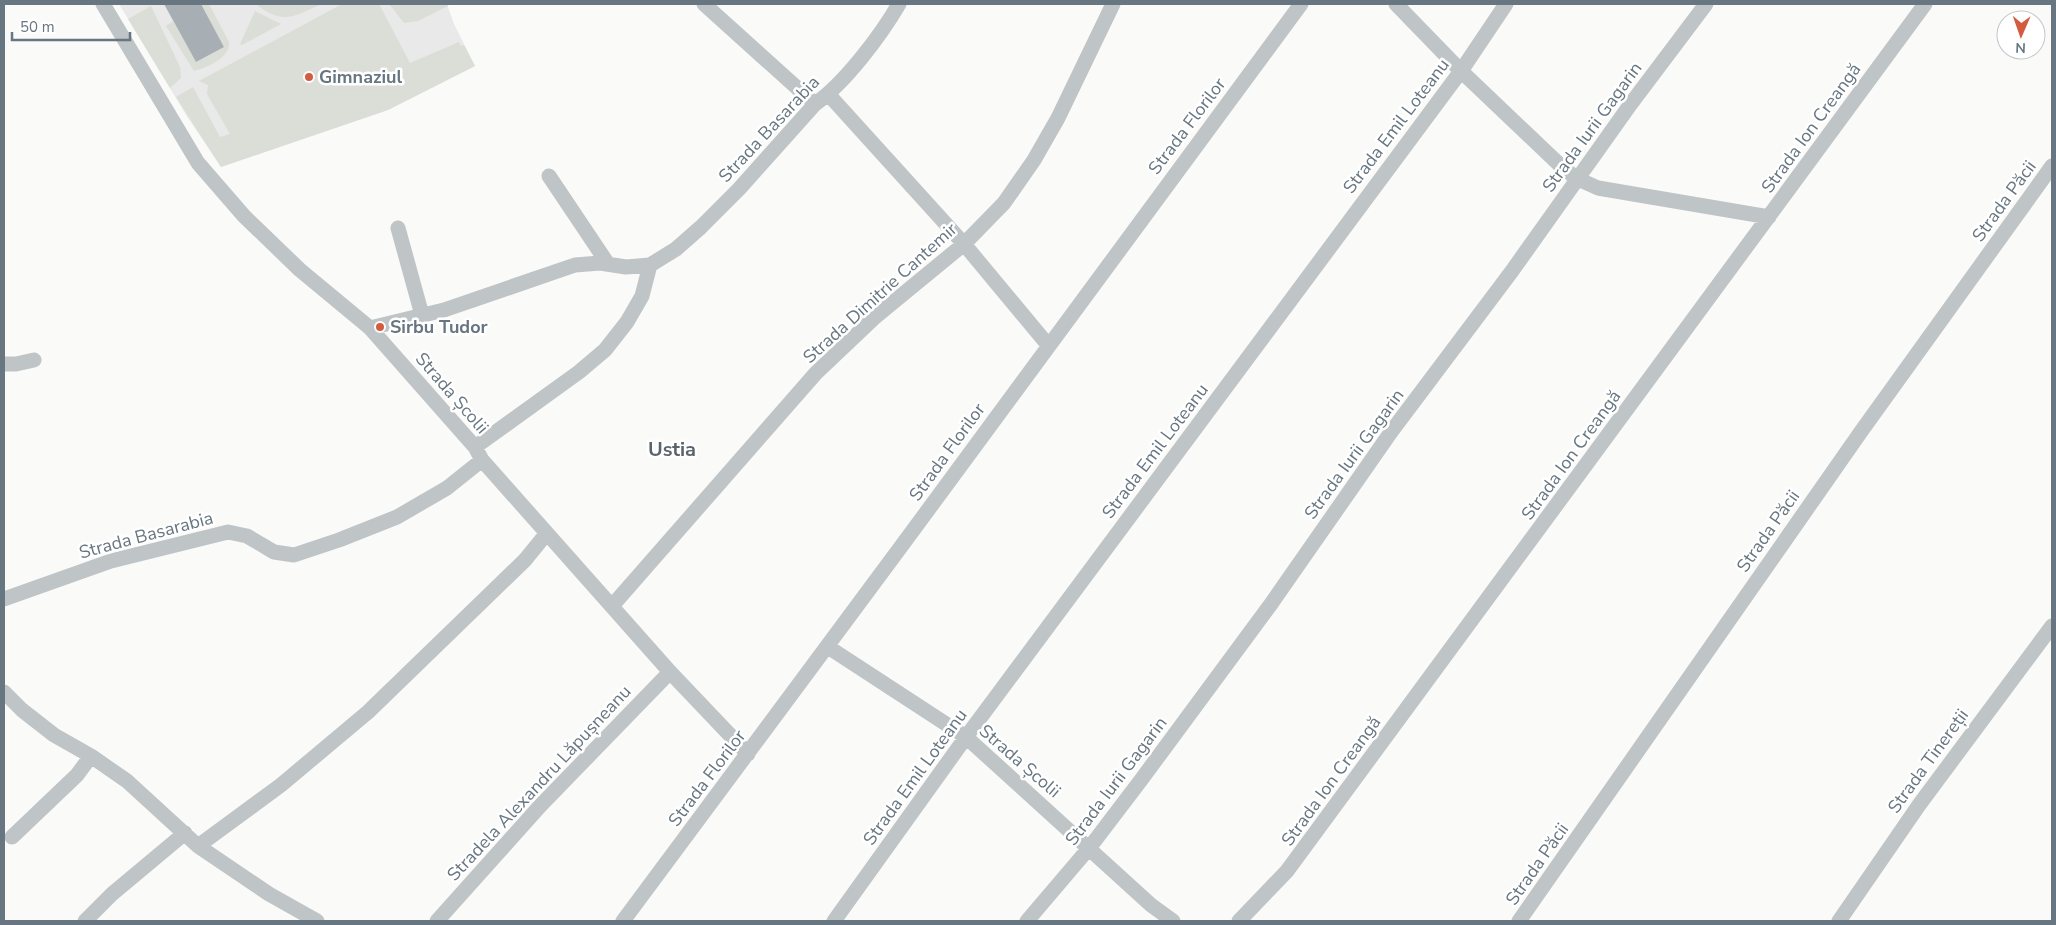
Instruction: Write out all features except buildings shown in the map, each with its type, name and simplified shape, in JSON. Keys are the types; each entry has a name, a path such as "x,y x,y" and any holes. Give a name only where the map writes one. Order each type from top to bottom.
{"street":[{"name":"Strada Școlii","path":"103,4 198,163 244,216 300,270 370,328 670,672 748,754"},
{"path":"704,4 816,104"},
{"name":"Strada Basarabia","path":"370,328 453,307 575,265 608,264 626,267 650,265 676,249 739,189 816,104 829,95 885,29 900,4"},
{"name":"Strada Dimitrie Cantemir","path":"612,606 816,373 874,318 964,244 1004,203 1034,160 1058,118 1113,4"},
{"name":"Strada Florilor","path":"623,921 828,647 1048,345 1301,4"},
{"path":"1396,4 1461,71 1563,168 1578,179 1598,188 1769,217"},
{"name":"Strada Emil Loteanu","path":"834,921 966,737 1461,71 1506,4"},
{"name":"Strada Iurii Gagarin","path":"1027,921 1090,847 1271,604 1391,432 1512,271 1630,105 1706,4"},
{"name":"Strada Ion Creangă","path":"1239,921 1287,871 1924,4"},
{"path":"829,95 964,244 1048,345"},
{"name":"Strada Păcii","path":"1519,921 1860,433 2052,166"},
{"path":"549,176 608,264"},
{"path":"398,228 422,315"},
{"name":"Strada Basarabia","path":"4,599 111,562 228,532 247,536 274,552 294,554 339,540 397,517 447,488 478,453 605,350 627,322 642,296 650,265"},
{"path":"4,364 16,364 34,360"},
{"path":"198,846 281,785 368,712 525,560 547,533"},
{"name":"Strada Tinereții","path":"1839,921 1918,805 2052,626"},
{"name":"Strada Școlii","path":"828,647 966,737 1090,847 1151,905 1173,921"},
{"name":"Stradela Alexandru Lăpușneanu","path":"437,921 540,806 670,672"},
{"path":"4,692 22,710 54,735 127,781 198,846 269,894 317,921"},
{"path":"12,836 77,775 90,756"},
{"path":"85,921 112,894 185,833"}],"shaded area":[{"name":"Gimnaziul","path":"119,4 447,4 454,24 475,66 388,110 221,167 188,118"},
{"path":"201,4 209,4 229,42 229,48 217,61 194,71 166,26 173,21 196,62 224,47"},
{"path":"256,4 321,4 295,15 281,17 265,11"},
{"name":"Gimnaziul","path":"342,4 379,4 410,63 459,42 461,46 464,45 475,66 388,110 221,167 176,97 193,87 220,137 230,134 207,94 208,85 199,81"},
{"path":"389,4 447,4 448,6 418,21 404,23"},
{"path":"151,6 180,67 181,78 170,88 128,19"},
{"path":"255,11 281,24 242,45 240,44"}],"place":[{"name":"Gimnaziul","path":"309,77"},
{"name":"Sirbu Tudor","path":"380,327"}],"district":[{"name":"Ustia","path":"672,449"}]}
